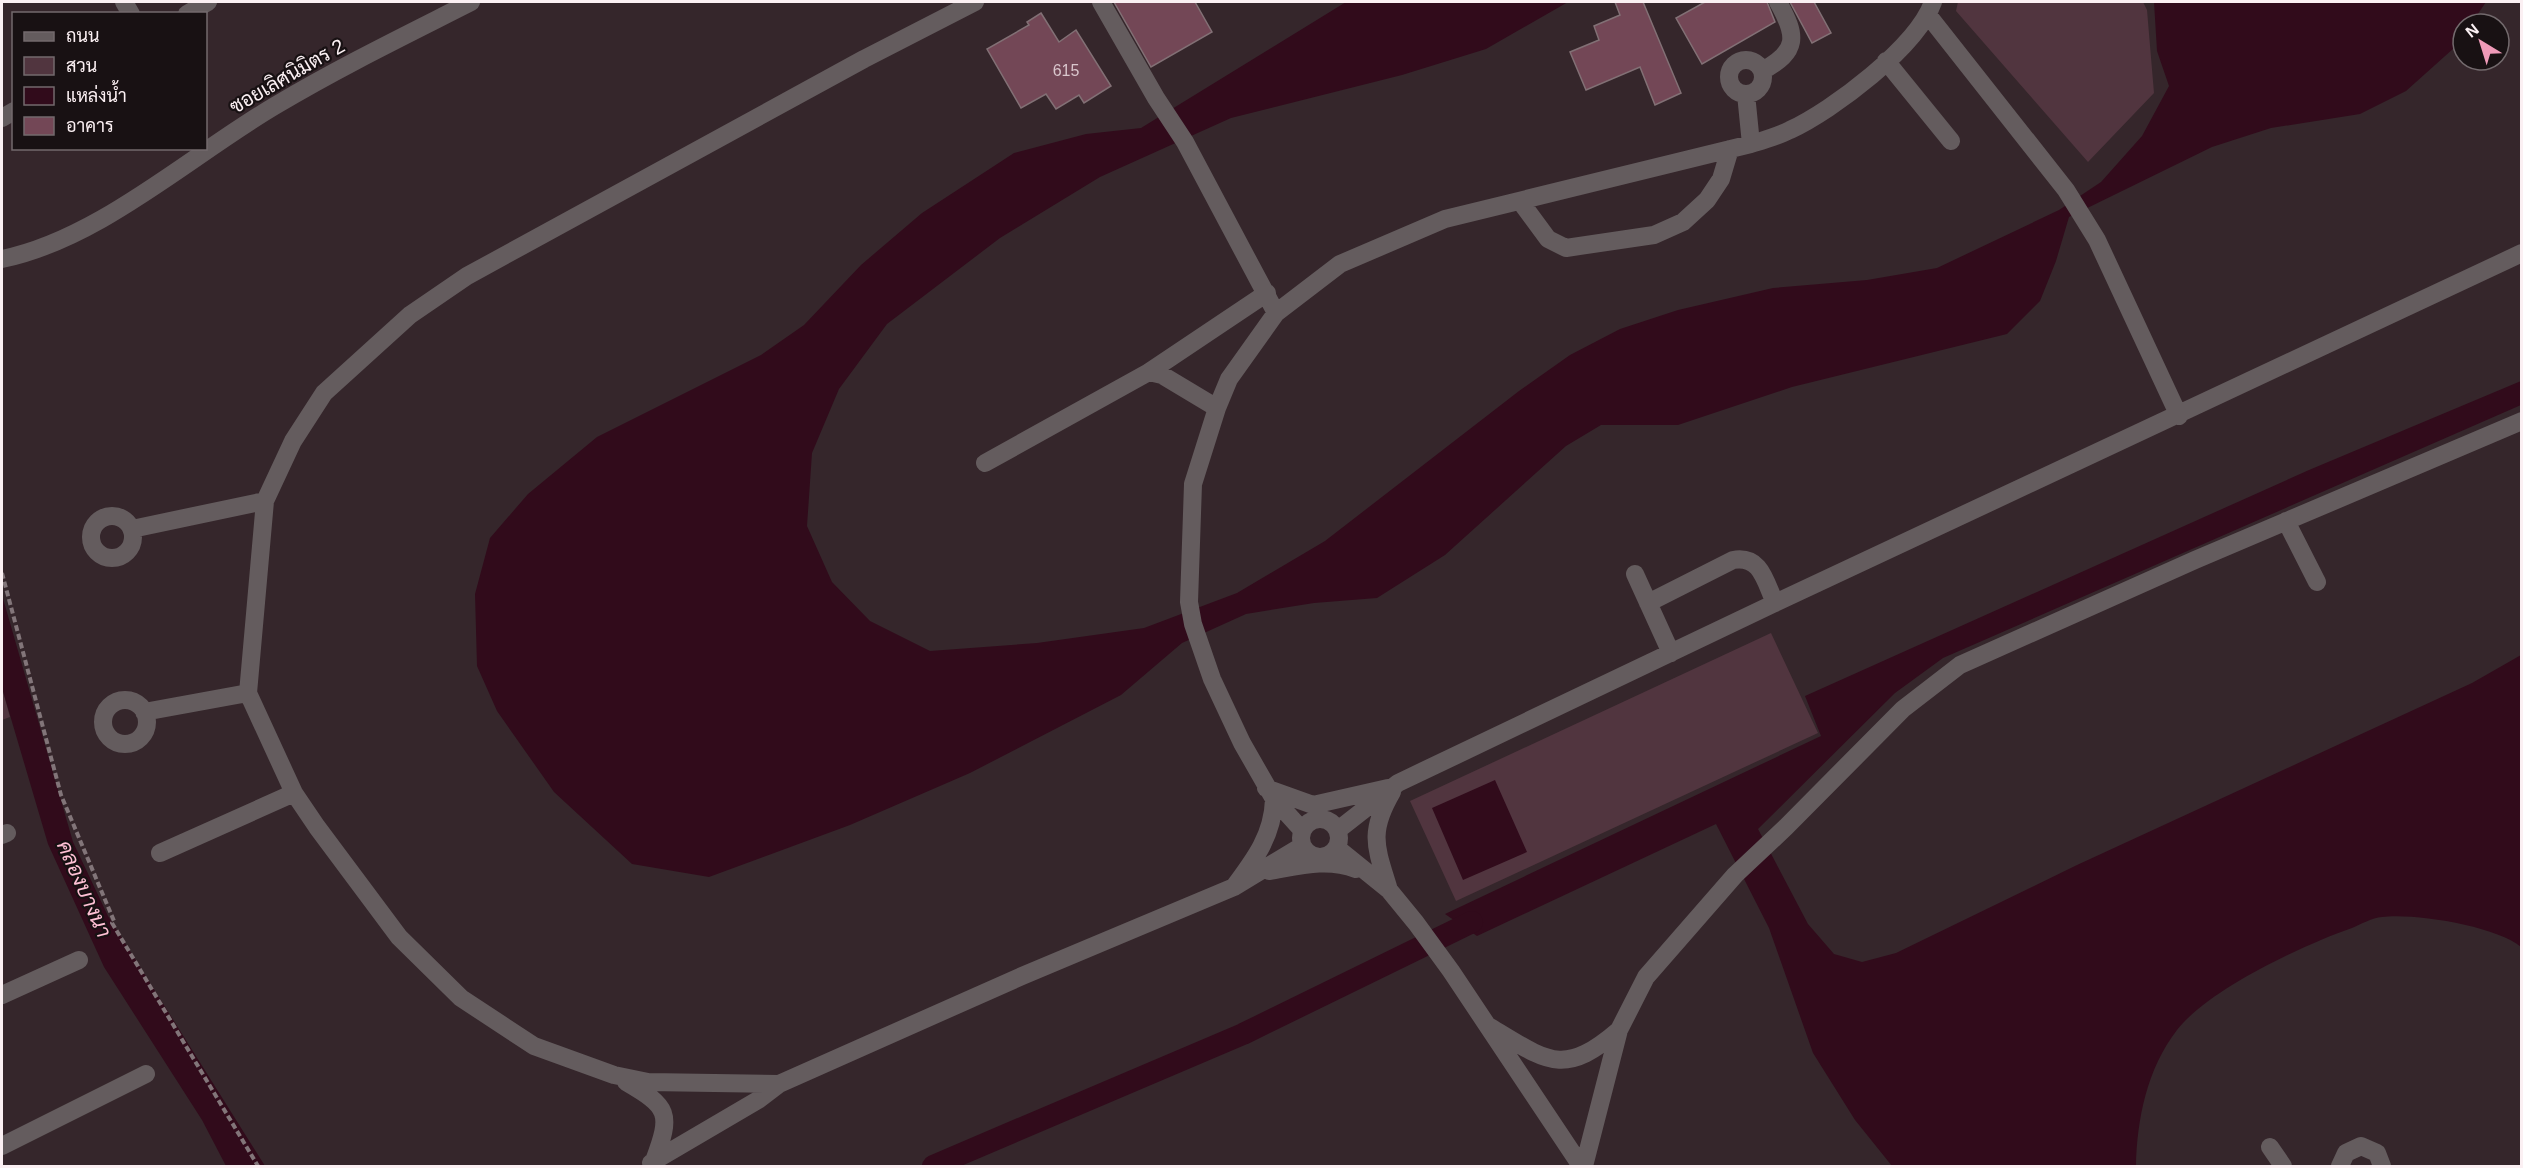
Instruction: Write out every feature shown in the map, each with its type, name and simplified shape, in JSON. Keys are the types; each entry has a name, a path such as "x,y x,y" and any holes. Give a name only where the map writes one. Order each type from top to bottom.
{"street":[{"path":"190,12 208,2"},
{"name":"ซอยเลิศนิมิตร 2","path":"207,150 277,104 471,2"},
{"path":"779,1084 648,1082 614,1075 534,1046 461,998 399,937 294,793 248,693 265,501 293,441 324,393 410,315 467,276 975,2"},
{"path":"1101,2 1156,98 1185,142 1276,313"},
{"path":"1762,71 1779,62 1791,46 1792,32 1778,2"},
{"path":"1395,785 1337,839 1324,856 1316,856 1270,794 1212,679 1192,624 1189,602 1192,484 1229,379 1276,313 1340,264 1388,241 1445,219 1751,144 1790,130 1832,106 1886,61 1931,8 2066,190 2097,240 2179,416"},
{"path":"1749,60 1757,64 1762,71 1763,80 1759,88 1746,94 1734,91 1729,83 1729,74 1732,66 1740,61 1749,60"},
{"path":"1886,61 1951,141"},
{"path":"1746,94 1751,144"},
{"path":"1520,201 1548,239 1566,248 1654,235 1683,222 1707,200 1721,179 1730,149"},
{"name":"ซอยเลิศนิมิตร 2","path":"2,259 48,244 107,215 207,150"},
{"path":"1270,794 1313,805 1395,785 1775,603 2179,416 2522,253"},
{"path":"985,463 1149,372 1267,293"},
{"path":"1149,372 1162,375 1217,408"},
{"path":"1582,1167 1603,1101 1619,1030 1646,976 1735,875 1903,709 1960,665 2286,521 2522,421"},
{"path":"132,530 265,501"},
{"path":"2286,521 2317,582"},
{"path":"1648,603 1733,560 1745,558 1753,561 1759,570 1775,603"},
{"path":"1635,574 1671,653"},
{"path":"144,712 248,693"},
{"path":"1384,886 1375,831 1379,814 1395,785"},
{"path":"160,853 294,793"},
{"path":"1234,887 1258,855 1267,837 1274,813 1270,794"},
{"path":"649,1164 758,1100 779,1084 1022,976 1234,887 1257,873 1302,838 1308,822 1324,819 1332,822 1337,839 1384,886 1416,923 1451,971 1582,1167"},
{"path":"1257,873 1339,862 1384,886"},
{"path":"2,995 79,960"},
{"path":"1486,1025 1541,1057 1569,1061 1594,1051 1619,1030"},
{"path":"2,1146 146,1074"},
{"path":"614,1075 655,1099 664,1112 664,1135 649,1164"},
{"path":"2340,1167 2346,1153 2361,1146 2377,1153 2382,1167"},
{"path":"2270,1147 2283,1167"}],"path":[{"path":"2,573 61,795 114,921 111,923 258,1167"}],"green space":[{"path":"1958,2 2143,2 2147,10 2154,93 2088,162 1956,11"},
{"path":"1771,633 1818,733 1456,901 1410,801"},
{"path":"2,688 10,717 2,720"}],"water":[{"path":"1346,2 1568,2 1486,49 1402,75 1231,118 1100,177 1000,238 887,324 839,389 812,453 807,526 832,582 870,621 930,651 1037,643 1144,628 1237,593 1325,541 1519,391 1570,355 1620,329 1678,310 1773,288 1867,280 1937,268 2059,210 2101,182 2142,136 2169,86 2157,51 2154,2 2486,2 2479,12 2451,12 2451,51 2406,91 2360,114 2271,128 2212,147 2069,217 2056,261 2040,301 2007,334 1792,387 1678,425 1601,425 1566,446 1445,555 1377,598 1314,603 1246,614 1182,643 1121,695 970,773 850,825 709,877 632,864 554,792 497,711 477,666 475,594 490,538 528,494 597,437 761,355 804,325 861,265 922,213 1014,153 1086,134 1141,128"},
{"path":"2521,381 2521,405 1943,658 1895,693 1758,829 1808,924 1834,954 1862,962 1896,953 2077,865 2472,683 2521,655 2521,947 2475,927 2434,919 2382,917 2308,945 2258,970 2211,999 2177,1030 2167,1045 2158,1061 2146,1095 2139,1130 2136,1166 1892,1166 1855,1120 1813,1053 1769,928 1716,824 1477,936 1445,914 1821,736 1805,696 2309,470"},
{"name":"คลองบางนา","path":"2,595 73,842 108,916 265,1166 226,1166 202,1120 104,967 48,844 2,688"},
{"path":"1495,780 1527,852 1463,880 1432,808"}],"building":[{"path":"1114,2 1195,2 1212,32 1151,67"},
{"path":"1615,2 1643,2 1681,93 1655,105 1640,67 1586,90 1570,52 1599,40 1594,26 1620,15"},
{"path":"1705,2 1767,2 1775,22 1702,64 1676,18"},
{"path":"1790,2 1814,2 1831,33 1812,43"},
{"path":"1041,13 1059,42 1076,30 1111,86 1084,103 1079,95 1056,109 1046,94 1021,108 987,49 1029,25 1027,22"}],"waterway":[{"path":"933,1166 1243,1034 1472,922"}]}
